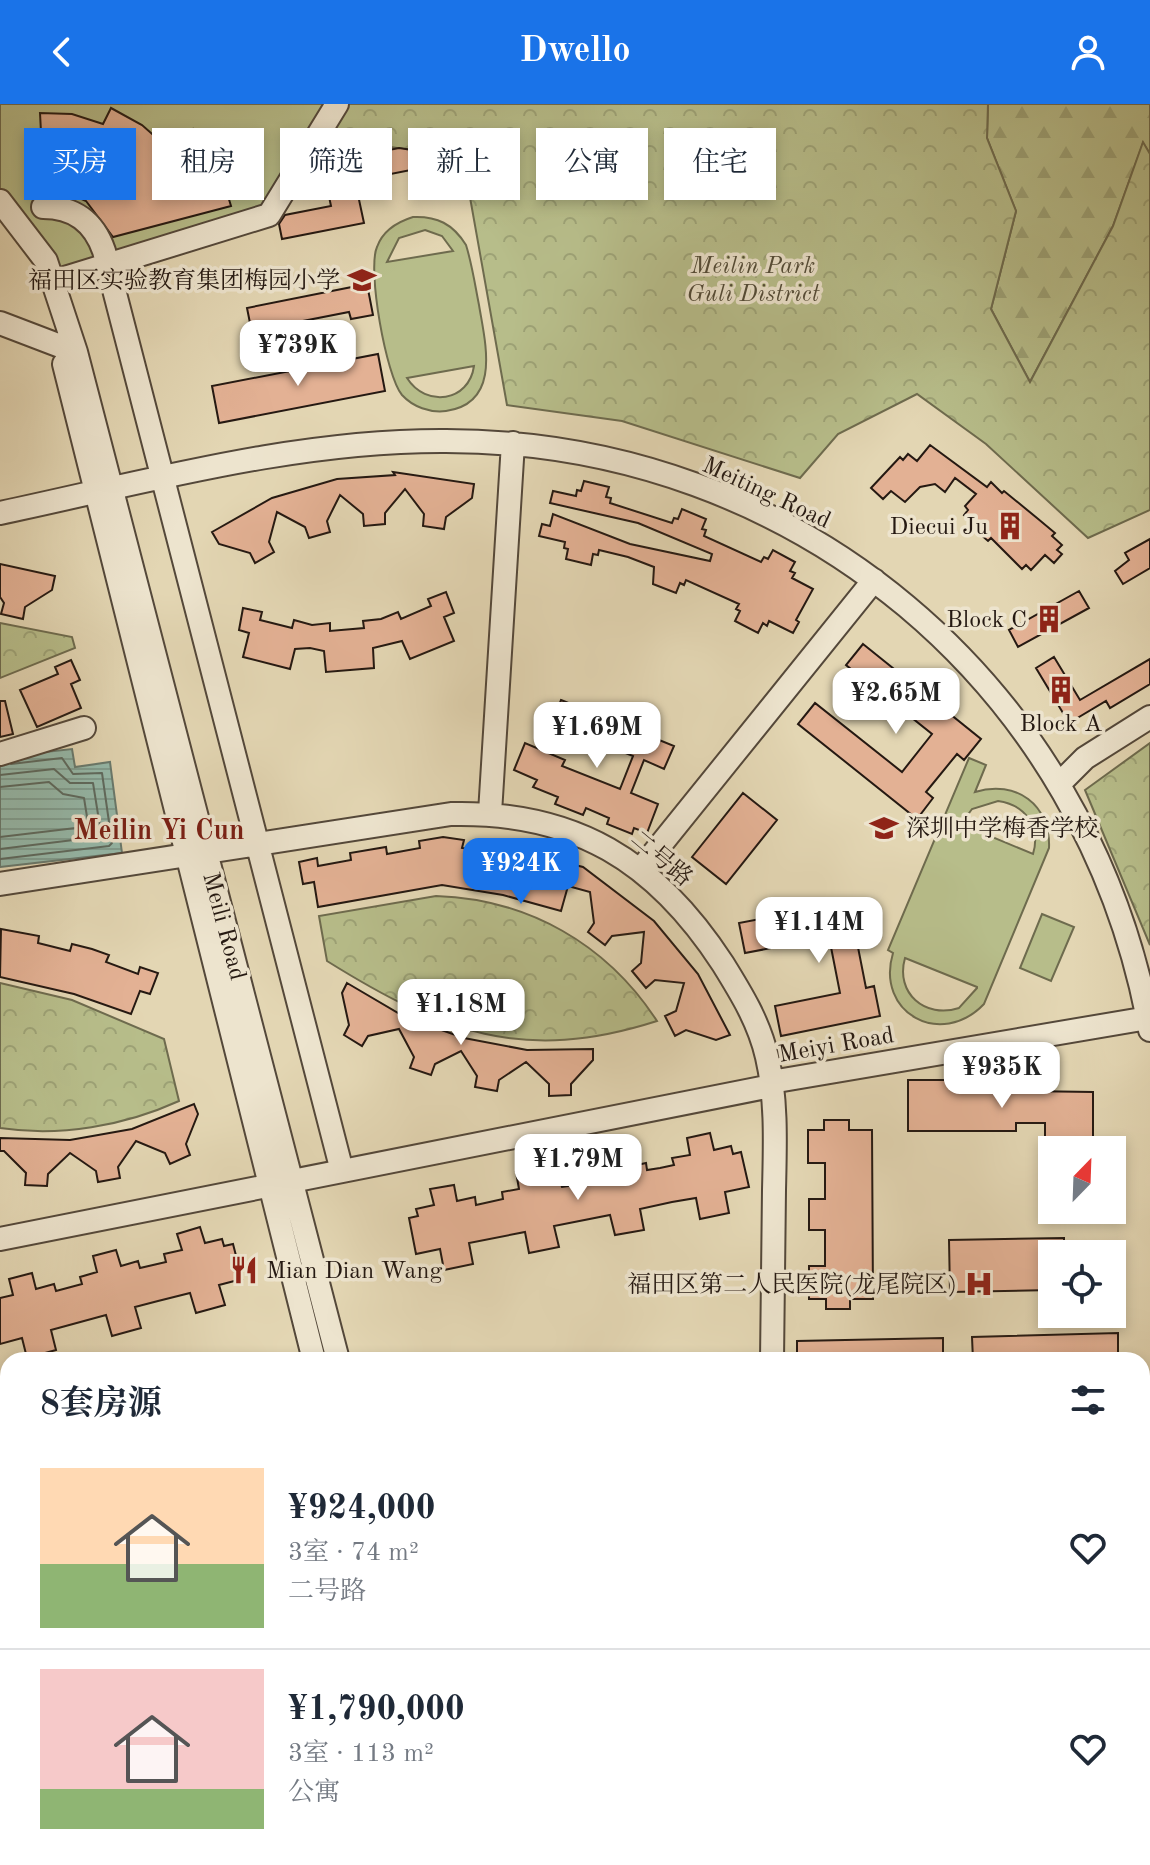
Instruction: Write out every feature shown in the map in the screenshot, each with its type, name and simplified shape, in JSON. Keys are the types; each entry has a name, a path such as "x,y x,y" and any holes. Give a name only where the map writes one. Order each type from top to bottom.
{"street":[{"path":"55,281 269,215 337,104"},
{"path":"0,201 40,250 55,281 66,352"},
{"path":"43,207 57,207 82,217 99,238 342,1171"},
{"path":"0,217 42,277 66,352"},
{"path":"0,323 66,352"},
{"name":"Meili Road","path":"66,352 281,1184 335,1352"},
{"name":"Meiting Road","path":"0,513 303,450 445,441 513,443 616,461 703,487 763,513 820,544 874,580 917,615 986,683 1061,782 1107,881 1140,975 1149,1024"},
{"path":"490,813 513,443"},
{"path":"641,869 874,580"},
{"path":"1061,782 1085,758 1150,717"},
{"path":"0,754 84,728"},
{"name":"二号路","path":"0,884 451,814 490,813 531,818 570,829 607,846 641,869 675,901 701,933 749,1004 767,1056 775,1117 772,1352"},
{"name":"Meiyi Road","path":"0,1239 771,1084 1149,1024"},
{"name":"Meili Road","path":"281,1184 312,1352"}],"green space":[{"path":"0,104 325,104 311,128 280,128 280,179 261,210 63,271 0,193"},
{"name":"Meilin Park Guli District","path":"345,104 988,104 987,138 1016,211 991,309 1030,382 1113,226 1143,142 1150,154 1150,510 1088,538 986,444 917,394 838,434 800,478 622,421 507,405 470,200 520,200 520,128 408,128 408,150 392,147 392,128 330,128"},
{"path":"988,104 1150,104 1150,154 1143,143 1113,226 1030,382 991,309 1016,211 987,138"},
{"path":"430,218 456,232 466,245 473,275 484,336 486,369 476,396 464,406 446,411 422,408 402,395 384,346 374,277 377,247 391,228 407,219","holes":["425,230 442,236 453,251 387,262 399,238","474,366 464,387 446,397 425,394 407,378"]},
{"path":"0,623 72,637 75,648 0,678"},
{"path":"1150,743 1150,945 1085,790"},
{"path":"969,758 986,765 975,792 1004,789 1028,799 1044,819 1049,848 984,1004 967,1017 949,1023 932,1023 916,1018 903,1007 894,993 890,974 893,953 888,950","holes":["998,801 1016,807 1029,819 1035,835 1033,854 961,824 972,809","905,958 977,987 977,988 959,1008 935,1010 924,1006 909,992 904,982"]},
{"path":"436,896 502,906 562,931 614,969 657,1021 609,1034 565,1040 524,1040 484,1034 446,1023 408,1006 327,961 319,916"},
{"path":"1042,914 1074,927 1051,981 1020,968"},
{"path":"0,983 72,1000 164,1039 179,1101 136,1117 91,1127 46,1131 0,1128"}],"water":[{"path":"72,749 75,767 110,762 122,853 0,867 0,757"}],"building":[{"path":"111,108 152,134 152,200 229,200 231,206 113,237 84,200 136,200 136,128 41,128 40,113 72,114 103,124"},
{"path":"392,149 408,149 408,171 392,174"},
{"path":"330,200 359,200 364,223 282,239 279,224 285,215 331,206"},
{"path":"367,284 373,315 351,319 349,312 272,327 273,334 253,338 247,308"},
{"path":"378,354 385,391 219,423 212,386"},
{"path":"930,445 987,487 991,482 1037,518 1055,533 1052,536 1062,545 1057,550 1062,554 1054,563 1045,555 1031,570 1026,565 1022,569 991,538 988,541 972,527 975,524 964,515 968,510 965,506 976,494 955,478 945,492 935,484 920,487 905,502 891,491 883,499 871,488 900,457 903,460 908,454 917,461"},
{"path":"393,472 474,484 472,498 446,517 444,529 423,526 424,514 405,489 385,513 385,524 364,526 363,514 340,495 327,521 330,532 309,538 305,527 277,512 269,542 274,552 255,563 250,553 219,544 212,532 272,498 337,479 395,475"},
{"path":"584,481 609,487 606,497 611,498 610,503 672,523 674,518 678,519 682,509 706,519 702,529 706,530 704,536 761,562 764,557 768,559 773,550 795,562 790,571 795,573 792,578 813,589 796,620 799,622 793,633 769,621 767,626 763,623 758,633 735,621 740,611 736,609 739,604 686,580 684,585 680,583 676,593 653,584 654,567 628,557 599,550 598,555 593,554 591,565 566,559 568,549 564,548 565,542 539,536 542,524 550,526 553,514 630,544 710,561 712,554 638,523 550,503 553,491 576,496"},
{"path":"1150,539 1150,568 1123,584 1115,571 1129,560 1125,553"},
{"path":"0,564 55,576 52,590 25,607 23,619 1,614 4,603 0,597"},
{"name":"Block C","path":"1079,591 1089,608 1018,647 1009,630"},
{"path":"446,592 454,613 444,617 454,641 410,659 402,641 373,648 374,668 326,672 324,651 310,648 295,649 290,669 243,657 249,633 239,630 243,608 262,612 260,620 292,628 294,620 312,625 330,623 330,631 364,628 363,621 381,619 398,612 401,619 431,606 428,599"},
{"path":"863,644 981,739 964,760 957,754 926,792 933,798 917,819 798,724 815,703 902,772 932,734 846,665"},
{"path":"1054,657 1080,700 1150,659 1150,684 1110,708 1106,701 1069,723 1036,668"},
{"path":"71,660 80,680 71,684 81,708 37,727 20,690 58,674 55,667"},
{"path":"561,700 674,746 664,769 644,760 631,793 658,804 647,833 634,828 632,834 607,824 609,818 586,808 583,815 555,804 558,797 533,787 537,780 514,770 525,743 565,760 562,766 620,789 633,756 552,723"},
{"path":"0,701 5,701 13,734 0,737"},
{"path":"743,793 777,820 726,884 692,857"},
{"path":"443,837 464,840 462,848 495,853 497,846 535,854 532,861 565,870 567,863 583,867 654,921 698,974 730,1035 716,1040 686,1030 675,1036 665,1016 676,1011 684,983 655,980 646,988 632,971 641,963 644,932 612,936 605,945 588,932 594,923 590,892 568,886 561,911 503,895 442,885 318,907 314,882 303,884 299,862 317,858 318,866 351,860 350,853 386,847 387,854 420,848 419,841"},
{"path":"854,901 860,931 855,932 866,988 874,986 880,1016 781,1036 775,1006 840,993 829,937 745,953 739,923"},
{"path":"1,929 39,936 38,943 70,951 72,944 92,949 109,955 106,962 138,974 140,967 158,973 150,994 140,991 131,1014 74,994 0,977"},
{"path":"347,983 405,1017 464,1038 527,1050 593,1049 593,1060 571,1084 571,1095 549,1096 549,1084 526,1062 499,1080 497,1091 475,1087 477,1076 461,1051 435,1064 431,1075 410,1068 414,1057 399,1029 368,1036 362,1046 344,1035 349,1025 342,993"},
{"path":"908,1080 1026,1080 1026,1091 1093,1092 1093,1136 1045,1136 1045,1123 1016,1123 1016,1131 908,1131"},
{"path":"194,1104 198,1114 186,1144 190,1155 170,1164 165,1153 136,1141 118,1167 120,1178 98,1182 96,1171 70,1153 48,1174 47,1186 25,1185 26,1173 4,1151 0,1151 0,1138 70,1140 132,1129"},
{"path":"824,1120 849,1120 849,1130 872,1130 873,1299 850,1299 850,1309 826,1309 826,1299 809,1299 809,1266 825,1266 825,1230 809,1230 809,1199 825,1199 825,1163 808,1163 808,1130 824,1130"},
{"path":"710,1133 714,1150 731,1146 733,1154 741,1152 749,1187 725,1192 729,1213 700,1219 696,1198 672,1202 640,1209 644,1230 615,1235 610,1215 554,1226 559,1247 529,1253 525,1232 469,1243 473,1264 444,1270 440,1249 416,1254 409,1218 418,1216 416,1209 434,1205 430,1189 454,1185 457,1201 475,1197 476,1205 503,1199 502,1192 519,1189 516,1172 539,1168 543,1184 560,1181 562,1187 575,1185 588,1182 587,1175 605,1171 601,1155 625,1150 628,1167 646,1163 647,1170 674,1165 672,1158 690,1155 687,1138"},
{"path":"200,1227 205,1243 222,1239 224,1246 233,1244 242,1279 219,1285 225,1305 196,1313 190,1293 135,1307 141,1328 112,1336 106,1315 51,1330 56,1350 49,1352 26,1352 22,1338 0,1344 0,1298 13,1295 9,1279 32,1273 36,1289 54,1284 56,1291 82,1284 80,1277 97,1272 93,1256 116,1250 121,1266 138,1261 140,1268 166,1262 164,1254 182,1250 177,1234"},
{"name":"福田区第二人民医院(龙尾院区)","path":"1064,1238 1038,1240 1038,1290 950,1292 949,1240"},
{"path":"1118,1333 1118,1352 973,1352 972,1337"},
{"path":"943,1338 943,1352 797,1352 797,1341"}],"place":[{"name":"福田区实验教育集团梅园小学","path":"362,280"},
{"name":"Diecui Ju","path":"1010,526"},
{"name":"Block C","path":"1049,619"},
{"name":"Block A","path":"1061,690"},
{"name":"深圳中学梅香学校","path":"884,828"},
{"name":"Mian Dian Wang","path":"244,1270"},
{"name":"福田区第二人民医院(龙尾院区)","path":"979,1284"}],"district":[{"name":"Meilin Yi Cun","path":"159,829"}]}
